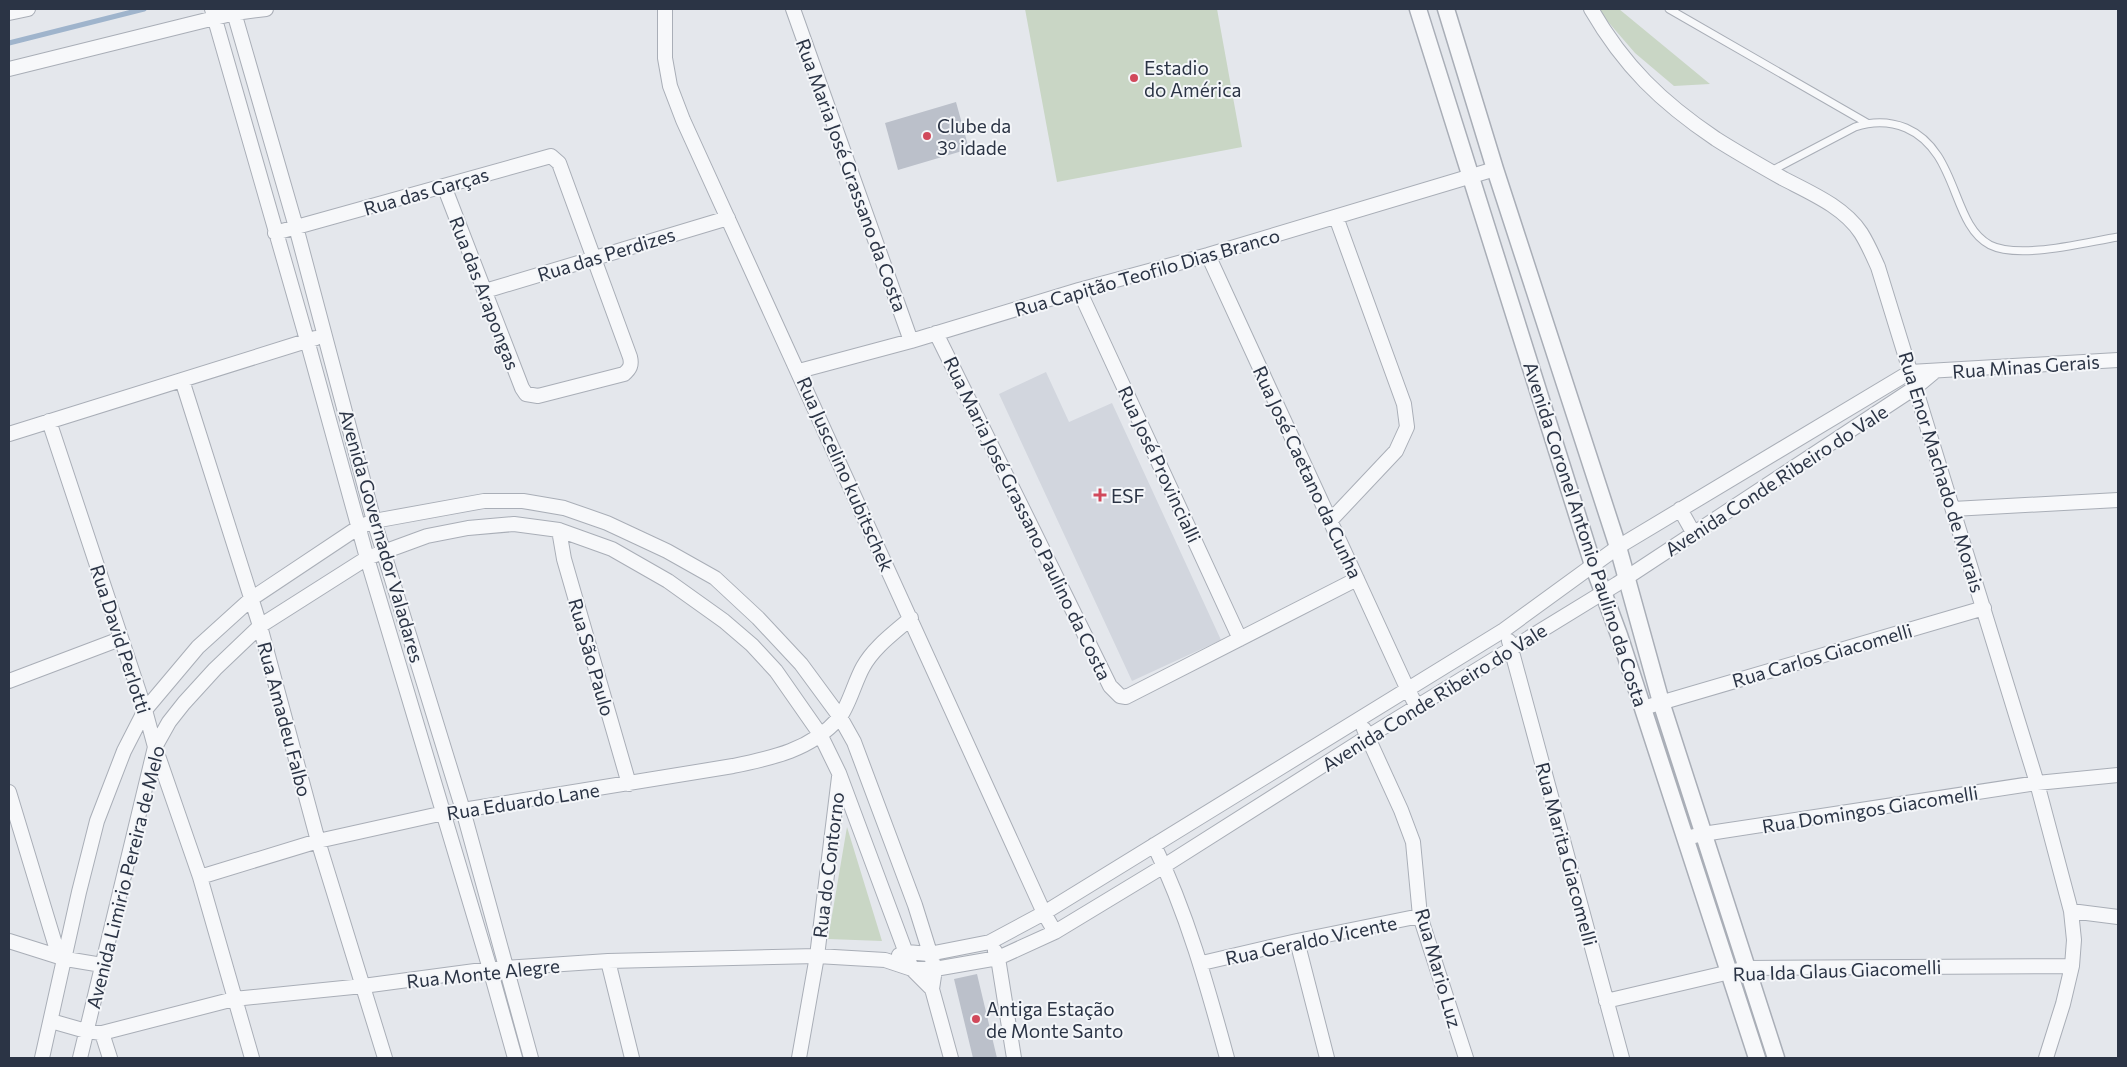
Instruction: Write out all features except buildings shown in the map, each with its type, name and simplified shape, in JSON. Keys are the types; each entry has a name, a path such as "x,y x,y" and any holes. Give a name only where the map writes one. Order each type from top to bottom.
{"street":[{"path":"9,14 28,9"},
{"path":"9,69 214,14 266,9"},
{"name":"Rua Juscelino kubitschek","path":"665,9 665,58 670,86 683,120 799,371 1044,913 1055,932"},
{"name":"Rua Maria José Grassano da Costa","path":"793,9 911,341"},
{"name":"Avenida Coronel Antonio Paulino da Costa","path":"1419,9 1593,565 1643,708 1757,1058"},
{"name":"Avenida Coronel Antonio Paulino da Costa","path":"1446,9 1495,169 1618,547 1661,702 1776,1058"},
{"name":"Rua Enor Machado de Morais","path":"1591,9 1640,78 1661,98 1716,139 1821,198 1847,218 1861,232 1878,267 2037,783 2071,911 2074,940 2072,966 2064,1004 2048,1057"},
{"name":"Avenida Governador Valadares","path":"234,11 326,335 374,522 463,810 531,1058"},
{"name":"Avenida Governador Valadares","path":"214,14 367,558 490,969 514,1058"},
{"name":"Rua das Garças","path":"275,233 444,186 546,155 555,157 559,163 593,258"},
{"name":"Rua Capitão Teofilo Dias Branco","path":"799,371 911,341 1079,290 1208,255 1495,169"},
{"name":"Rua das Arapongas","path":"444,186 522,388 531,396 624,374 632,364 593,258"},
{"path":"1330,521 1396,451 1406,427 1404,404 1336,217"},
{"name":"Rua das Perdizes","path":"485,292 728,218"},
{"name":"Rua José Caetano da Cunha","path":"1208,255 1417,707"},
{"name":"Rua José Provincialli","path":"1079,290 1240,639"},
{"name":"Rua Maria José Grassano Paulino da Costa","path":"936,333 1110,686 1120,696 1126,697 1240,639"},
{"path":"9,434 326,335"},
{"name":"Rua Minas Gerais","path":"1910,372 2118,360"},
{"name":"Avenida Conde Ribeiro do Vale","path":"929,954 990,942 1044,913 1504,630 1577,579 1618,547 1910,372"},
{"name":"Rua Minas Gerais","path":"1916,387 1934,372"},
{"name":"Rua Amadeu Falbo","path":"182,380 260,626 318,841 385,1058"},
{"name":"Avenida Conde Ribeiro do Vale","path":"935,969 998,958 1055,932 1164,866 1369,736 1604,593 1916,387"},
{"name":"Rua David Perlotti","path":"49,421 145,710 155,747 200,877 252,1058"},
{"path":"1766,458 1778,478"},
{"path":"1953,509 2118,500"},
{"name":"Avenida Limirio Pereira de Melo","path":"42,1058 51,1021 62,958 97,821 121,760 145,710 198,647 251,599 359,527 374,522 484,501 523,501 564,508 607,523 667,551 715,578 758,618 801,664 840,718 854,742 864,766 915,905 935,969 932,989 951,1058"},
{"path":"1680,510 1694,534"},
{"name":"Avenida Limirio Pereira de Melo","path":"80,1058 155,747 169,722 184,703 215,669 260,626 367,558 427,536 468,528 514,524 559,530 612,548 668,581 724,621 752,645 776,671 820,734 839,773 912,969 932,989"},
{"name":"Rua São Paulo","path":"559,530 564,559 629,784"},
{"path":"1240,639 1357,578"},
{"name":"Rua Carlos Giacomelli","path":"1643,708 1984,608"},
{"path":"840,718 864,666 878,648 911,618"},
{"name":"Rua Marita Giacomelli","path":"1504,630 1513,649 1622,1058"},
{"path":"9,681 120,639"},
{"name":"Rua Eduardo Lane","path":"200,877 318,841 444,813 629,784 773,758 807,744 840,718"},
{"name":"Rua Mario Luz","path":"1359,720 1369,736 1413,842 1420,916 1466,1058"},
{"name":"Rua do Contorno","path":"799,1058 817,956 839,773"},
{"name":"Rua Domingos Giacomelli","path":"1686,838 2037,783 2118,775"},
{"path":"9,792 62,958"},
{"path":"1154,845 1202,964 1227,1058"},
{"path":"2071,911 2118,917"},
{"name":"Rua Geraldo Vicente","path":"1202,964 1298,941 1420,916"},
{"path":"9,941 62,958 102,965"},
{"path":"1298,941 1328,1058"},
{"path":"990,942 998,958 1014,1058"},
{"name":"Rua Monte Alegre","path":"885,960 907,952 929,954"},
{"name":"Rua Monte Alegre","path":"51,1021 86,1031 102,1033 234,998 363,986 490,969 608,962 817,956 885,960 912,969 935,969"},
{"path":"608,962 632,1058"},
{"name":"Rua Ida Glaus Giacomelli","path":"1606,1001 1747,968 2072,966"},
{"path":"102,1033 110,1058"}],"lane":[{"path":"1669,9 1867,123"},
{"path":"1772,171 1837,135 1867,123 1896,123 1913,131 1930,143 1948,172 1976,234 1991,246 2024,252 2118,237"}],"shaded area":[{"name":"ESF","path":"1046,372 1069,422 1112,403 1221,640 1132,681 999,394"}],"green space":[{"name":"Estadio do América","path":"1025,9 1217,9 1242,147 1057,182"},
{"path":"1597,9 1619,9 1710,84 1674,86 1635,53"},
{"path":"847,827 882,941 828,939"}],"waterway":[{"path":"9,43 144,9"}],"place":[{"name":"Estadio do América","path":"1134,78"},
{"name":"Clube da 3º idade","path":"927,136"},
{"name":"ESF","path":"1100,495"},
{"name":"Antiga Estação de Monte Santo","path":"976,1019"}]}
